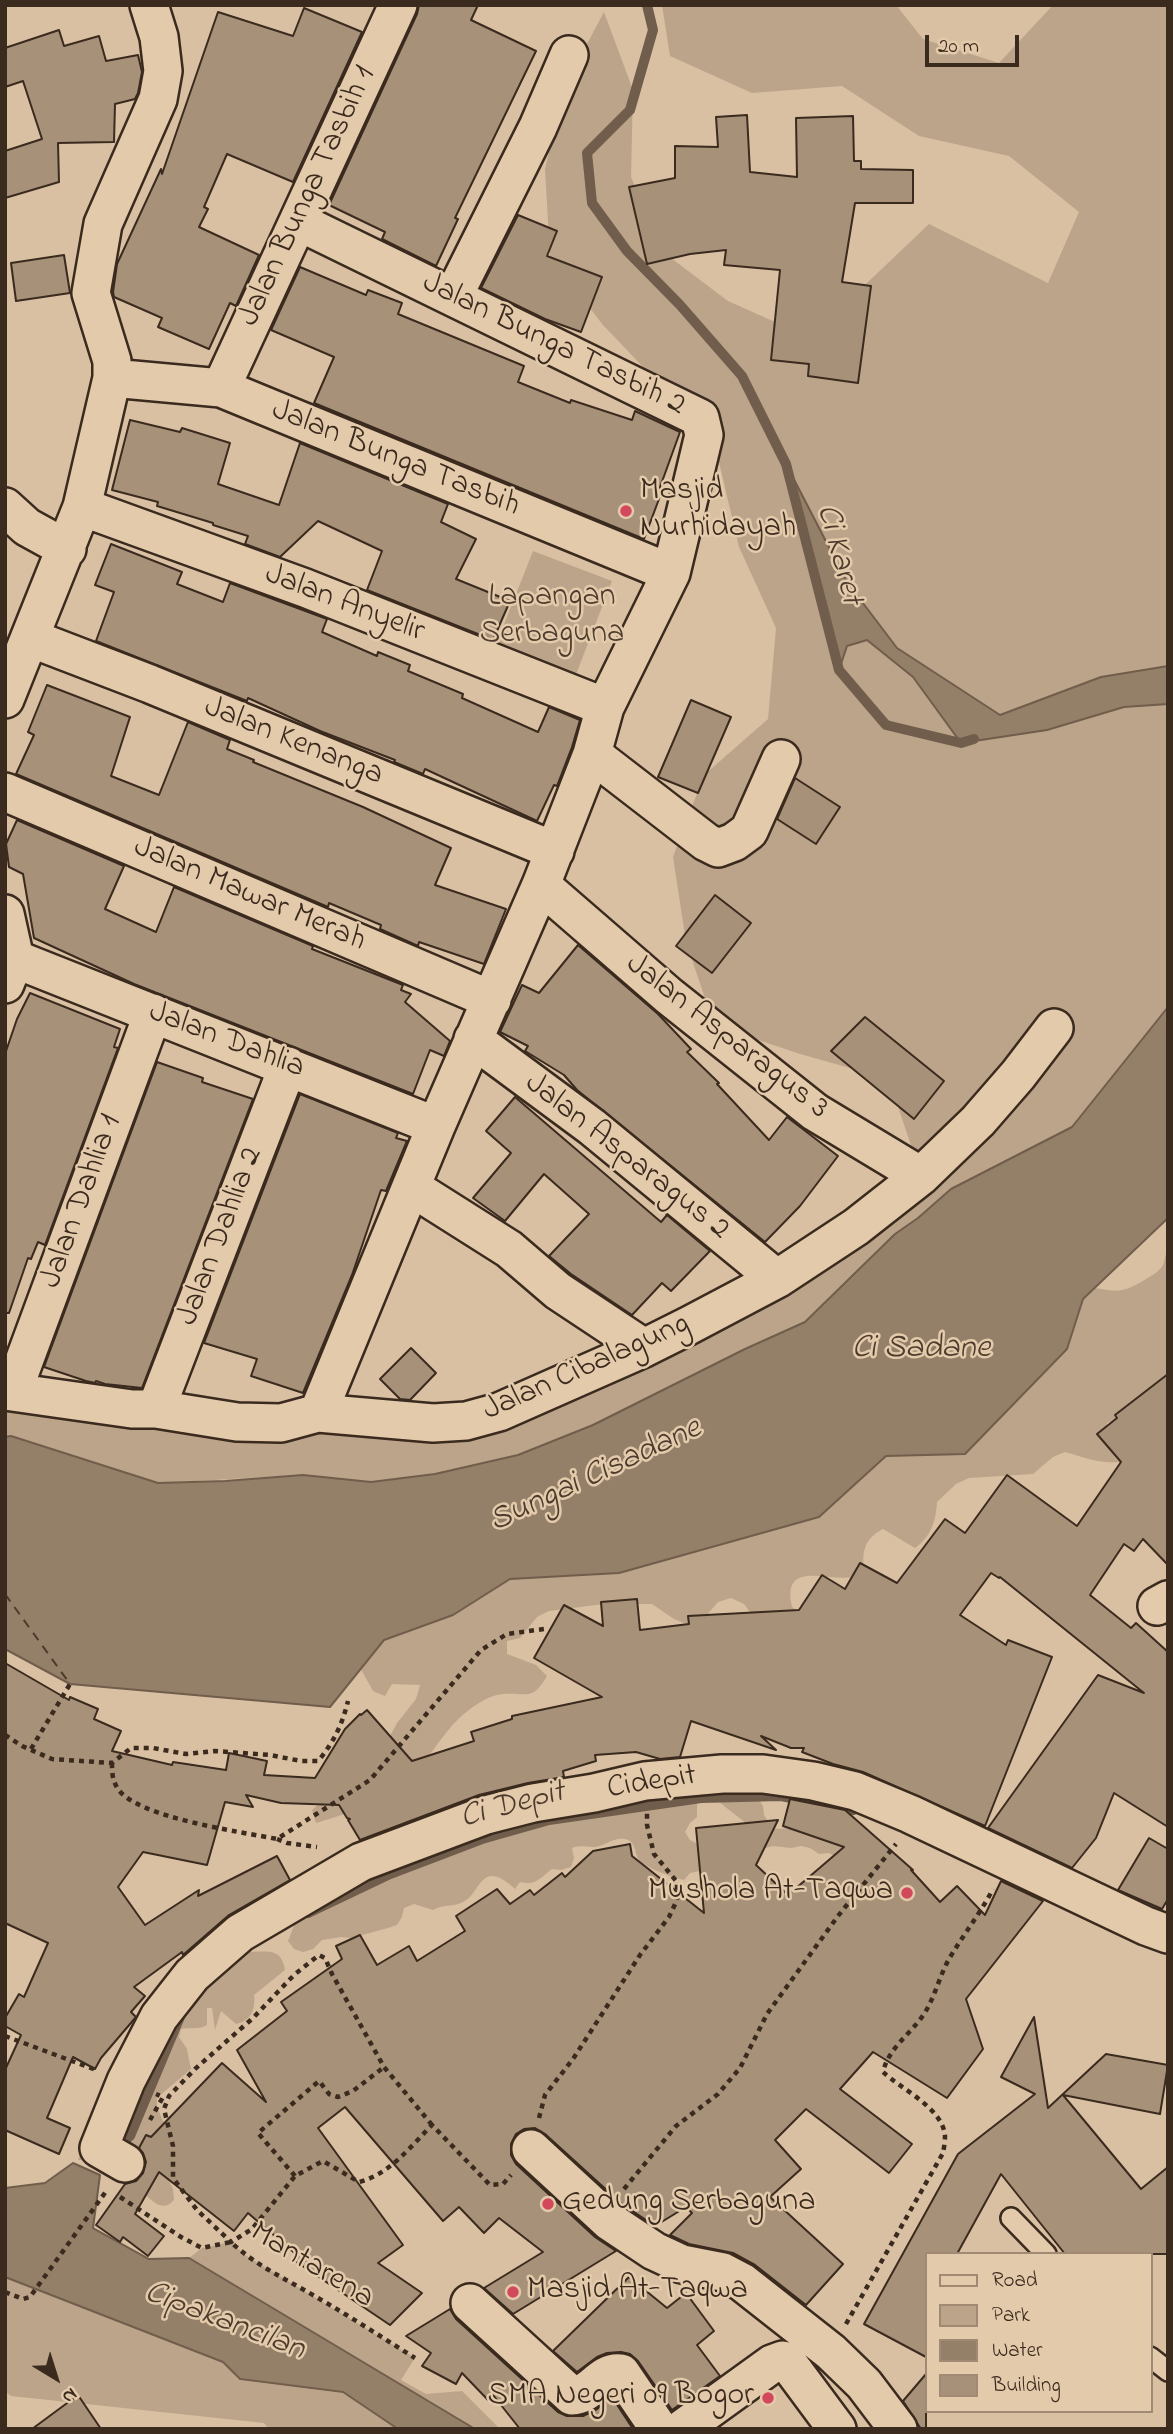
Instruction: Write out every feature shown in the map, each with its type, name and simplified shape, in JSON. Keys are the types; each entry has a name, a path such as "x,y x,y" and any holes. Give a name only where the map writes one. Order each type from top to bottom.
{"street":[{"path":"5,699 82,507 112,378 112,361 91,293 103,224 158,99 163,71 159,37 149,5"},
{"name":"Jalan Bunga Tasbih 1","path":"221,388 398,5"},
{"path":"453,297 538,127 569,55"},
{"name":"Jalan Bunga Tasbih 2","path":"299,222 700,418 705,435 671,573 605,707 592,754 555,851 436,1125 318,1413"},
{"name":"Jalan Bunga Tasbih","path":"112,378 221,388 671,573"},
{"path":"5,507 27,527 67,549"},
{"name":"Jalan Anyelir","path":"82,507 306,588 605,707"},
{"name":"Jalan Kenanga","path":"30,638 162,689 555,851"},
{"path":"592,754 706,842 718,848 734,842 749,831 781,760"},
{"name":"Jalan Mawar Merah","path":"5,792 492,1000"},
{"name":"Jalan Asparagus 3","path":"541,885 669,996 806,1105 921,1176"},
{"path":"5,914 10,972"},
{"name":"Jalan Dahlia","path":"10,972 153,1013 436,1125"},
{"name":"Jalan Dahlia 1","path":"9,1391 153,1013"},
{"name":"Jalan Cibalagung","path":"9,1391 237,1422 281,1423 318,1413 433,1423 466,1421 499,1412 644,1348 777,1279 856,1227 921,1176 978,1121 1054,1028"},
{"name":"Jalan Asparagus 2","path":"474,1039 592,1127 777,1279"},
{"name":"Jalan Dahlia 2","path":"156,1409 289,1066"},
{"path":"411,1187 509,1249 558,1291 644,1348"},
{"name":"Cidepit","path":"114,2166 99,2148 125,2081 159,2017 192,1975 240,1933 361,1862 486,1815 533,1803 645,1781 722,1774 763,1774 813,1781 855,1791 946,1830 1168,1934"},
{"path":"531,2149 609,2221 654,2251 682,2264 723,2272 742,2282 831,2352 864,2384 896,2428"},
{"path":"470,2303 572,2396 582,2395 610,2373 621,2373 659,2429"},
{"path":"682,2429 772,2364 783,2360 837,2429"}],"lane":[{"path":"1011,2218 1044,2252"},
{"path":"1152,2359 1168,2371"}],"path":[{"path":"111,1763 112,1777 119,1791 156,1811 196,1825 277,1839 370,1780 481,1650 508,1634 544,1629"},
{"path":"31,1749 70,1684"},
{"path":"5,1735 52,1759 111,1763 131,1748 153,1748 186,1754 215,1751 270,1755 301,1761 318,1760 338,1734 348,1701"},
{"path":"432,2125 395,2162 374,2178 359,2182 323,2161 295,2176 251,2229 232,2242 197,2210 173,2178 173,2146 164,2109 169,2096 204,2060 319,1955 325,1958 384,2067 432,2125 490,2185 503,2184 531,2149 545,2095 573,2059 640,1955 669,1917 677,1900 677,1882 654,1854 647,1813"},
{"path":"609,2221 623,2189 676,2126 718,2094 740,2068 767,2014 900,1836"},
{"path":"831,2352 943,2153 945,2135 940,2121 905,2088 883,2072 886,2061 933,1999 948,1960 975,1921 998,1878"},
{"path":"5,2036 125,2081"},
{"path":"295,2176 258,2133 320,2081 330,2094 338,2097 353,2091 384,2067"},
{"name":"Mantarena","path":"114,2166 181,2237 202,2248 232,2242 266,2269 321,2299 415,2358"},
{"path":"5,2292 27,2299 98,2206"}],"green space":[{"path":"662,5 896,5 923,39 999,63 1053,5 1168,5 1168,1008 1072,1127 951,1189 895,1234 805,1322 695,1373 593,1425 518,1455 435,1474 370,1482 303,1475 158,1483 11,1436 5,1437 5,1390 433,1423 564,1383 921,1176 889,1079 800,1054 714,1025 686,942 673,857 704,775 768,719 776,628 739,547 718,458 664,389 603,325 550,256 545,169 565,85 604,12 633,90 631,177 663,252 728,301 802,334 868,282 929,224 1048,283 1079,212 1009,156 919,136 842,86 752,93 670,56"},
{"name":"Lapangan Serbaguna","path":"533,551 612,581 572,685 492,655"},
{"path":"1168,1249 1168,1387 1163,1382 1155,1386 1107,1423 1107,1444 1119,1462 1098,1461 1065,1452 1053,1457 1033,1474 969,1478 956,1484 937,1502 932,1528 915,1548 883,1529 868,1541 863,1558 864,1572 843,1578 809,1576 793,1583 790,1592 792,1607 803,1616 752,1615 744,1604 731,1598 718,1602 700,1623 686,1624 652,1604 604,1604 549,1611 537,1617 520,1638 507,1641 507,1654 536,1665 547,1676 537,1690 528,1694 498,1695 480,1702 458,1719 424,1760 392,1785 359,1808 316,1823 312,1810 383,1749 397,1723 416,1699 420,1685 392,1684 385,1696 373,1691 358,1664 411,1594 855,1483 1082,1287 1121,1290 1136,1285 1160,1269"},
{"path":"813,1781 942,1847 852,1810 805,1798 781,1796 757,1797 773,1829 798,1828 849,1846 842,1861 829,1853 819,1854 801,1846 773,1846 754,1851 747,1824 714,1798 697,1798 697,1817 685,1832 690,1840 698,1844 700,1871 690,1873 684,1880 642,1863 631,1842 621,1839 597,1847 572,1848 574,1858 571,1867 552,1869 534,1882 520,1882 515,1889 494,1876 488,1877 461,1903 433,1910 414,1904 404,1908 397,1925 351,1938 322,1940 313,1949 303,1952 294,1949 288,1941 299,1919 244,1951 275,1953 280,1956 285,1970 254,1995 253,2010 249,2017 236,2024 221,2011 215,2030 212,2008 207,2008 207,2025 181,2029 179,2037 187,2049 191,2069 157,2098 157,2107 164,2123 167,2177 173,2189 174,2200 164,2206 160,2205 136,2187 119,2180 103,2161 78,2160 97,2104 244,1932 538,1801"},
{"path":"231,2242 245,2255 415,2358 401,2380 426,2394 462,2391 500,2429 475,2429 189,2258 202,2248"},
{"path":"5,2277 223,2362 239,2380 343,2393 397,2429 269,2429 264,2423 11,2396 5,2391"}],"water":[{"path":"786,464 847,582 897,648 1000,715 1101,677 1168,666 1168,704 1124,707 1047,730 961,743 913,677 867,640 847,646 839,670"},
{"name":"Ci Sadane","path":"1168,1007 1168,1218 1083,1299 1067,1349 965,1454 886,1456 819,1517 619,1573 510,1579 453,1615 384,1640 330,1707 70,1684 5,1649 5,1437 11,1436 158,1483 303,1475 371,1482 435,1474 518,1455 593,1425 805,1322 895,1234 951,1189 1072,1127"},
{"name":"Cipakancilan","path":"73,2163 100,2175 93,2228 149,2259 189,2258 475,2429 398,2429 343,2392 240,2379 223,2362 5,2277 5,2188 45,2183"}],"building":[{"path":"419,5 478,5 471,20 536,51 455,218 458,219 436,266 382,239 385,232 329,205"},
{"path":"304,8 362,32 293,182 227,154 204,207 208,209 199,227 259,255 236,306 230,303 209,349 158,327 162,318 114,297 117,264 161,169 162,174 218,12 293,36"},
{"path":"59,30 64,46 99,36 106,61 138,55 142,72 138,93 135,99 115,104 114,142 58,143 59,182 5,198 5,151 42,139 23,81 5,87 5,48"},
{"path":"747,115 750,172 797,177 796,118 853,116 854,161 861,161 861,169 913,170 913,203 855,203 842,282 871,286 858,383 808,376 809,364 771,360 780,270 724,265 726,250 690,254 647,264 629,187 675,178 675,146 718,147 716,117"},
{"path":"518,215 557,231 547,256 602,277 581,332 545,319 481,288"},
{"path":"64,255 70,293 16,301 11,263"},
{"path":"300,267 366,295 368,290 402,303 398,314 524,366 518,382 570,403 571,400 632,420 635,411 680,432 644,539 314,403 334,357 271,330"},
{"path":"130,420 180,432 182,428 230,443 218,484 279,505 300,443 448,504 441,522 476,539 456,579 510,601 493,640 367,590 382,551 318,521 280,557 245,544 248,536 157,506 158,502 112,490"},
{"path":"111,544 182,572 177,584 223,602 230,583 327,619 322,632 377,656 378,652 410,665 408,671 463,694 462,698 538,732 549,707 580,720 557,786 554,785 537,821 425,769 423,774 248,698 247,701 96,641 114,592 95,585"},
{"path":"47,685 130,717 111,776 159,795 188,722 230,740 227,749 254,760 253,762 363,807 451,848 435,885 506,909 484,964 419,942 418,946 380,929 381,925 329,903 328,907 16,774 34,735 28,732"},
{"path":"691,700 731,717 698,793 658,777"},
{"path":"795,778 840,807 816,844 777,819"},
{"path":"17,820 124,866 105,909 156,932 174,887 313,946 312,949 403,985 401,990 411,994 405,1002 450,1041 444,1056 430,1050 413,1094 134,984 34,938 23,874 9,867 6,844"},
{"path":"715,895 751,923 712,973 676,946"},
{"path":"578,945 658,1014 691,1049 687,1052 719,1083 717,1084 769,1140 787,1117 838,1156 800,1206 765,1242 577,1090 564,1075 525,1051 528,1046 500,1032 522,985 539,993"},
{"path":"30,993 120,1029 114,1047 118,1048 45,1245 38,1242 31,1259 28,1258 9,1313 5,1313 5,1054 17,1019"},
{"path":"865,1017 944,1081 914,1119 831,1051"},
{"path":"157,1062 203,1078 202,1082 253,1099 142,1388 95,1383 44,1367"},
{"path":"300,1094 398,1133 396,1138 407,1141 386,1191 381,1190 352,1275 303,1393 251,1376 257,1359 204,1343"},
{"path":"515,1097 661,1222 667,1215 710,1251 671,1291 662,1283 632,1315 549,1256 589,1214 544,1174 505,1221 473,1198 511,1153 486,1131"},
{"path":"411,1348 436,1373 410,1400 400,1399 380,1379"},
{"path":"1168,1374 1168,1565 1143,1539 1134,1551 1124,1544 1090,1595 1131,1628 1136,1623 1168,1652 1168,1827 1114,1793 1096,1838 1072,1868 988,1828 1098,1675 1144,1693 1000,1577 991,1573 960,1615 1006,1645 1008,1640 1052,1657 985,1826 863,1772 802,1752 804,1748 791,1748 761,1736 776,1750 691,1721 680,1757 660,1759 636,1752 595,1755 596,1761 563,1771 564,1777 479,1795 360,1840 348,1820 350,1819 339,1805 281,1803 246,1795 253,1807 225,1802 207,1865 143,1852 118,1887 145,1925 199,1890 198,1896 277,1856 290,1880 229,1915 183,1955 182,1952 134,1987 145,1996 131,2012 136,2017 95,2069 73,2057 47,2118 70,2128 59,2154 5,2130 5,2070 21,2035 5,2026 5,2018 19,1994 24,1997 48,1943 5,1923 5,1663 69,1700 70,1697 98,1709 94,1719 121,1731 112,1751 172,1765 173,1762 226,1770 229,1753 267,1761 264,1775 315,1778 345,1729 367,1710 412,1761 474,1741 471,1732 512,1719 512,1716 602,1697 534,1658 564,1605 603,1626 601,1602 637,1599 640,1630 689,1624 688,1616 799,1610 822,1575 845,1589 860,1563 897,1583 945,1519 965,1533 1007,1475 1077,1526 1121,1462 1097,1434 1117,1418 1115,1415"},
{"path":"790,1799 845,1810 913,1870 940,1902 957,1886 985,1915 1001,1881 1043,1901 966,1999 983,2049 947,2098 873,2052 840,2089 912,2144 889,2173 806,2109 775,2140 801,2169 770,2197 843,2264 806,2305 755,2265 733,2253 689,2244 670,2235 692,2213 686,2207 655,2226 622,2204 535,2128 524,2129 516,2134 511,2144 511,2155 516,2164 595,2237 616,2251 513,2314 484,2288 543,2252 499,2218 484,2233 459,2207 443,2221 345,2107 318,2128 403,2245 378,2263 422,2293 390,2325 295,2261 298,2256 248,2213 234,2231 159,2172 135,2214 164,2236 148,2256 123,2237 120,2242 96,2225 125,2184 136,2181 143,2173 146,2162 139,2148 146,2135 151,2137 222,2063 266,2102 237,2050 287,2011 281,2002 342,1959 336,1946 360,1935 377,1965 409,1946 417,1961 465,1931 456,1916 497,1889 510,1904 530,1890 534,1895 562,1873 565,1877 593,1851 630,1844 632,1856 704,1913 696,1828 778,1820 756,1865 788,1895 844,1847 783,1826"},
{"path":"1149,1838 1168,1849 1168,1899 1162,1909 1118,1890"},
{"path":"1034,2017 1048,2108 1106,2054 1168,2065 1160,2114 1063,2095 1141,2189 1168,2167 1168,2254 1063,2252 1001,2174 958,2252 925,2252 925,2356 864,2324 958,2154 1035,2094 1001,2077"},
{"path":"629,2277 667,2308 686,2293 714,2331 697,2345 720,2376 672,2410 638,2361 630,2354 607,2353 577,2372 553,2351"},
{"path":"450,2309 456,2319 558,2412 567,2416 583,2416 612,2397 633,2429 520,2429 493,2395 488,2400 462,2373 456,2384 422,2366 431,2353 406,2336"},
{"path":"925,2375 926,2429 921,2429 903,2401"},
{"path":"78,2395 101,2429 32,2429"}],"waterway":[{"name":"Ci Karet","path":"647,5 653,30 630,110 587,153 592,203 627,251 680,305 742,376 786,464 839,670 886,725 961,743 974,739"},
{"name":"Ci Depit","path":"308,1913 390,1874 482,1839 549,1820 701,1798 781,1796 853,1810"},
{"name":"Ci Depit","path":"116,2148 130,2136 182,2012"}],"ferry route":[{"path":"5,1594 70,1684"}],"place":[{"name":"Masjid Nurhidayah","path":"626,511"},
{"name":"Mushola At-Taqwa","path":"907,1893"},
{"name":"Gedung Serbaguna","path":"548,2204"},
{"name":"Masjid At-Taqwa","path":"513,2292"},
{"name":"SMA Negeri 09 Bogor","path":"768,2398"}],"water label":[{"name":"Sungai Cisadane","path":"596,1477"}]}
